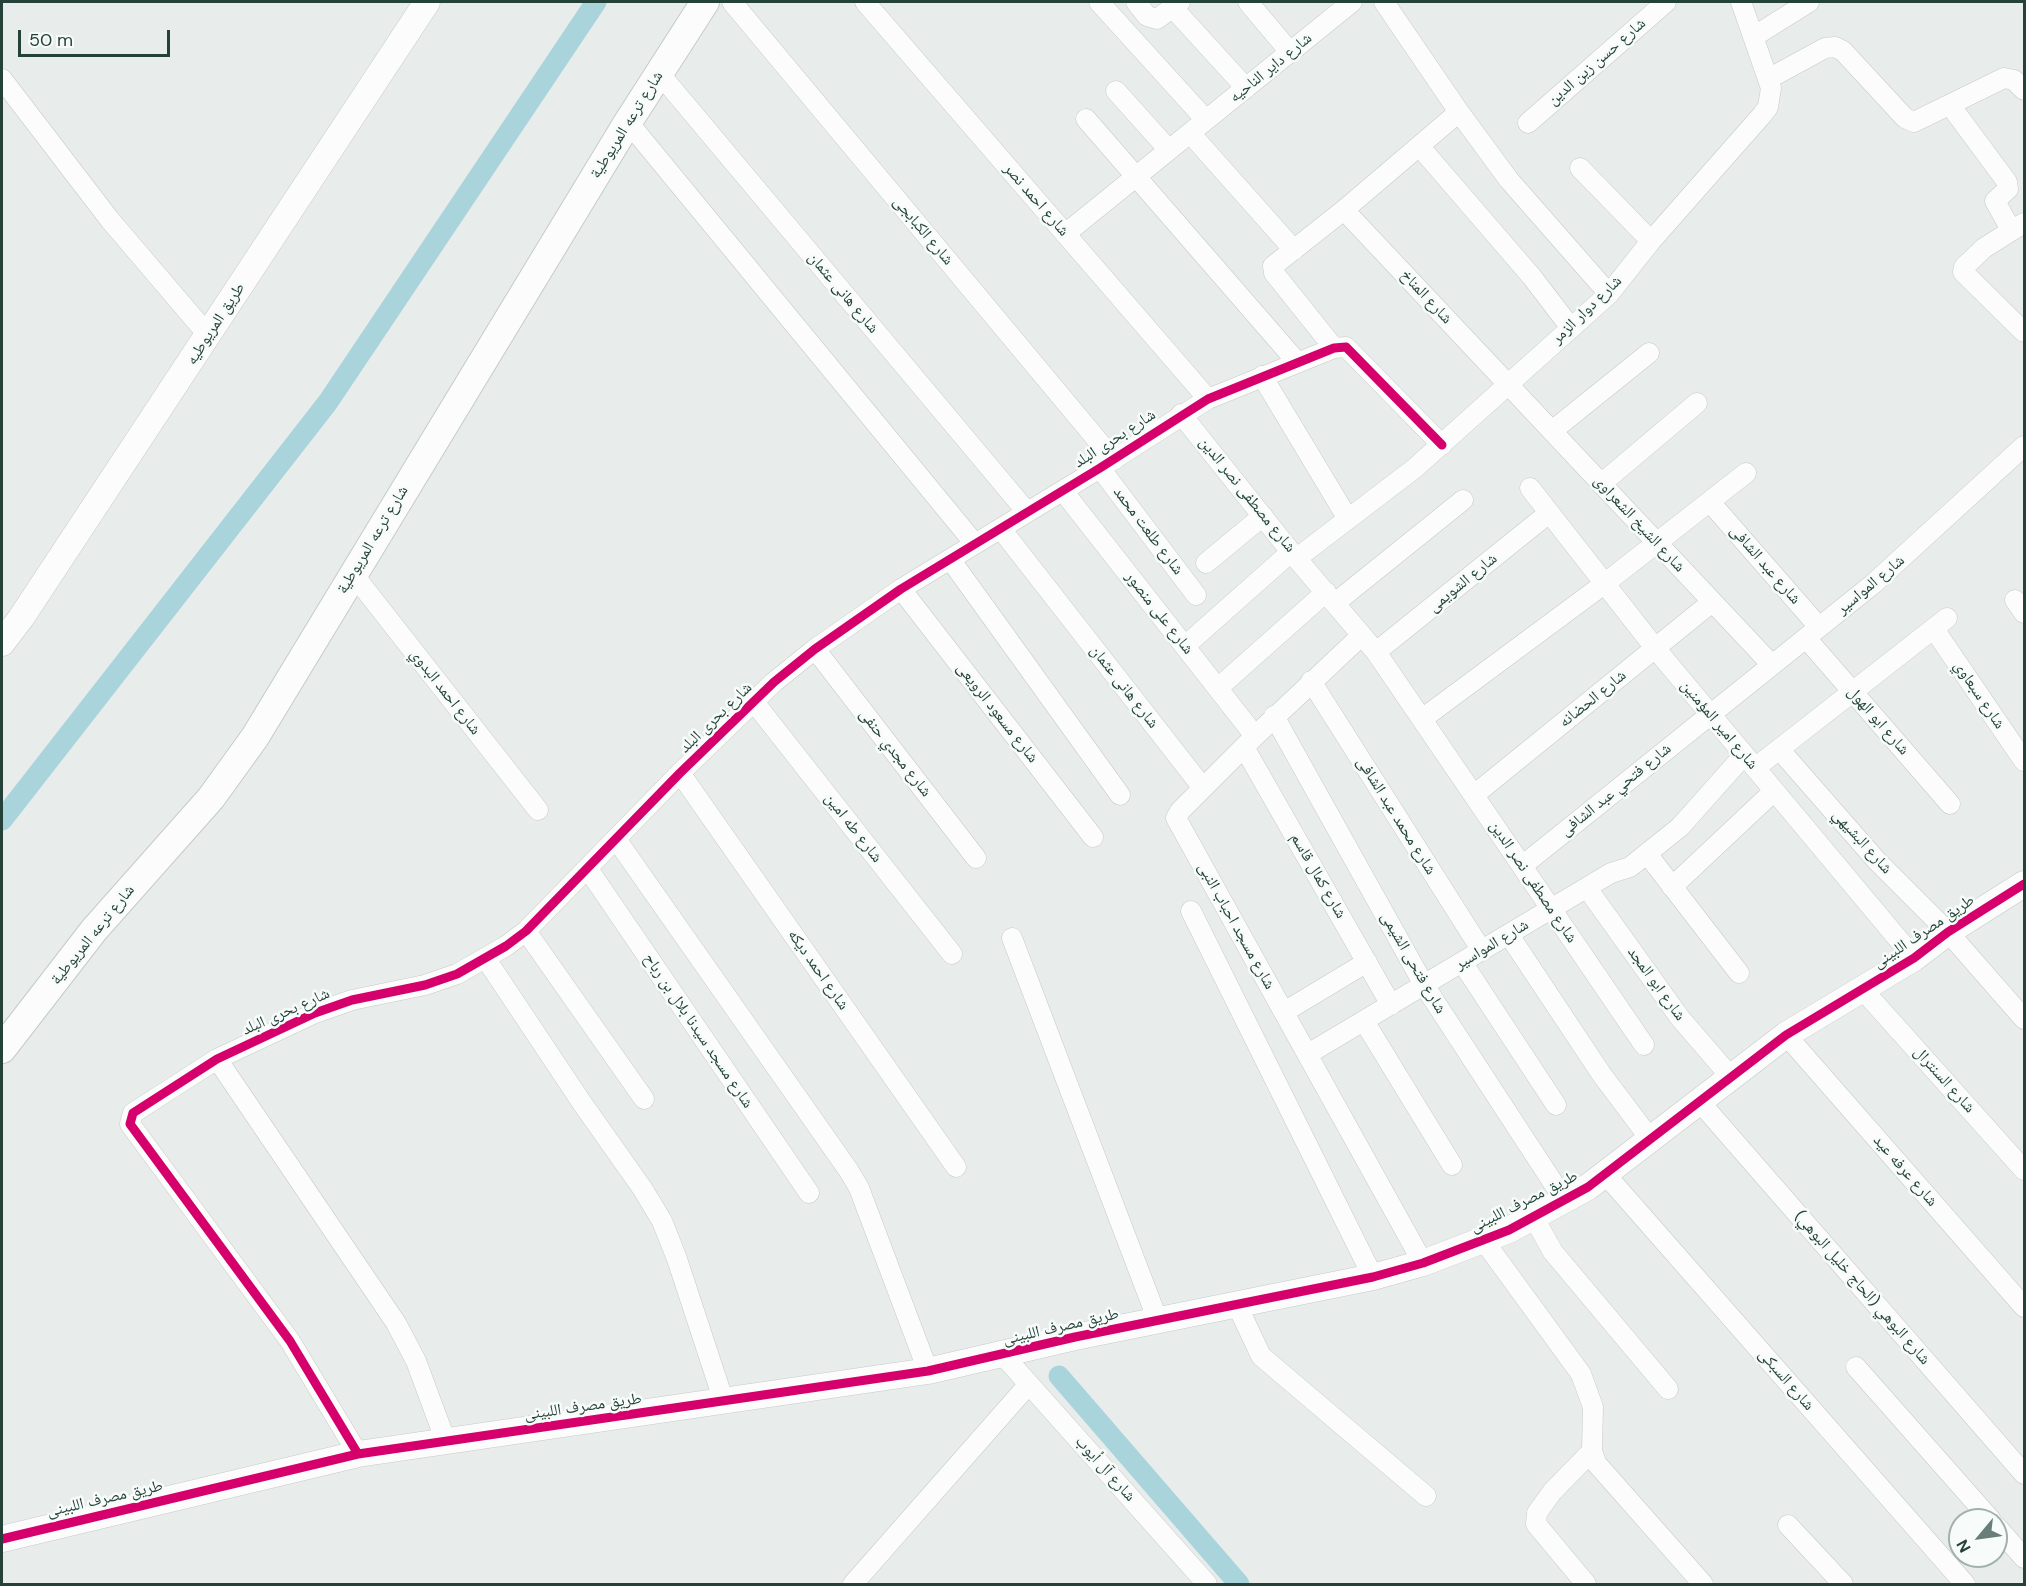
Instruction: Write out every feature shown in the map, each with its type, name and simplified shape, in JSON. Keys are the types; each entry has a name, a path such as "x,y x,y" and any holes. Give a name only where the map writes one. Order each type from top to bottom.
{"main road":[{"name":"شارع ترعه المريوطية","path":"2,1049 94,930 211,798 255,737 628,122 705,2"}],"street":[{"name":"طريق المريوطيه","path":"2,644 427,2"},
{"name":"شارع الكبابجى","path":"732,2 1107,464"},
{"name":"شارع احمد نصر","path":"865,2 1208,399"},
{"path":"1099,2 1206,120"},
{"path":"1136,2 1147,16 1153,19 1160,18 1177,5 1246,88"},
{"path":"1248,2 1290,52"},
{"path":"1384,2 1459,112 1509,180 1609,294"},
{"name":"شارع حسن زين الدين","path":"1528,123 1666,2"},
{"name":"شارع دوار الزمر","path":"1185,646 1294,555 1395,485 1609,294 1651,241 1768,107 1771,98 1768,79 1741,2"},
{"path":"1753,37 1809,2"},
{"name":"شارع داير الناحيه","path":"1065,234 1290,52 1341,5"},
{"path":"1768,79 1825,48 1835,47 1844,51 1911,122 1918,122 2004,78 2014,80 2025,90"},
{"name":"شارع هانى عثمان","path":"659,73 1027,512"},
{"path":"2,79 110,220 208,335"},
{"path":"1116,91 1169,150"},
{"path":"1950,105 2007,182 2007,190 1995,201 2018,227 1984,248 1964,267 1963,272 2025,332"},
{"path":"1442,445 1352,350 1346,347 1334,348 1272,270 1273,266 1344,210 1459,112"},
{"path":"1086,118 1297,362"},
{"path":"628,122 975,544"},
{"path":"1190,133 1293,250"},
{"path":"1420,147 1532,278 1571,328"},
{"path":"1580,168 1651,241"},
{"name":"شارع المناخ","path":"1344,210 1507,383"},
{"name":"شارع بحرى البلد","path":"358,1454 290,1341 130,1124 133,1113 217,1059 333,1006 425,985 486,959 526,931 680,773 754,702 814,649 901,589 1107,464 1181,414 1208,399 1334,348"},
{"path":"1552,431 1649,353"},
{"path":"1262,376 1348,519"},
{"name":"شارع الشيخ الشعراوى","path":"1507,383 1772,665"},
{"path":"1601,484 1696,403"},
{"name":"شارع مصطفى نصر الدين","path":"1181,414 1294,555 1376,652 1644,1045"},
{"name":"شارع المواسير","path":"1709,714 1813,633 1898,562 2025,446"},
{"name":"شارع طلعت محمد","path":"1107,464 1196,595"},
{"path":"1422,719 1604,584 1746,474"},
{"name":"شارع امير المؤمنين","path":"1530,488 1655,648 1914,958"},
{"name":"شارع على منصور","path":"1063,491 1218,688 1249,741"},
{"path":"1218,688 1330,597 1463,500"},
{"name":"شارع عبد الشافى","path":"1710,502 1813,633"},
{"name":"شارع الشويمى","path":"1376,652 1549,513"},
{"path":"1206,563 1263,516"},
{"name":"شارع هانى عثمان","path":"1001,529 1203,788"},
{"path":"950,559 1120,795"},
{"name":"شارع احمد البدوي","path":"353,574 538,810"},
{"name":"شارع مسعود الرويعى","path":"901,589 1093,837"},
{"name":"شارع الحضانه","path":"1474,795 1712,602"},
{"name":"شارع المواسير","path":"1308,1054 1611,873 1630,867 1648,855 1750,762 1779,749 1941,623"},
{"name":"شارع سبعاوي","path":"1941,623 2025,761"},
{"name":"شارع ابو الهول","path":"1813,633 1852,692 1950,804"},
{"name":"شارع مسجد احباب النبى","path":"1362,634 1274,716 1180,811 1176,818 1423,1263"},
{"name":"شارع مجدي حنفى","path":"814,649 976,858"},
{"name":"شارع محمد عبد الشافى","path":"1311,681 1482,951"},
{"name":"شارع طه امين","path":"754,702 952,954"},
{"name":"شارع فتحي عبد الشافى","path":"1522,866 1709,714"},
{"name":"شارع فتحى الشيمى","path":"1274,716 1424,985 1565,1201"},
{"name":"شارع كمال قاسم","path":"1249,741 1392,1005"},
{"name":"شارع البشيهي","path":"1779,749 1877,861 1948,932 2025,1019"},
{"name":"شارع احمد ديكه","path":"680,773 956,1167"},
{"path":"1672,887 1774,791"},
{"path":"616,839 859,1188 928,1371"},
{"path":"1648,855 1739,973"},
{"name":"شارع مسجد سيدنا بلال بن رباح","path":"588,869 809,1193"},
{"name":"طريق مصرف اللبينى","path":"2,1539 358,1454 928,1371 1373,1277 1423,1263 1484,1241 1565,1201 1606,1175 1730,1076 1786,1035 1914,958 1948,932 2025,884"},
{"name":"شارع ابو المجد","path":"1587,888 1680,1018 1730,1076"},
{"path":"1191,911 1373,1277"},
{"path":"526,931 644,1099"},
{"path":"1509,935 1602,1075 1651,1140"},
{"path":"1012,938 1158,1321"},
{"path":"486,959 662,1221 677,1259 724,1402"},
{"path":"1284,1012 1367,962"},
{"path":"1462,963 1556,1105"},
{"name":"شارع السنترال","path":"1863,990 2025,1170"},
{"path":"1364,1021 1452,1165"},
{"name":"شارع عرفه عيد","path":"1786,1035 2025,1307"},
{"path":"217,1059 396,1323 416,1361 446,1442"},
{"name":"شارع البوهي (الحاج خليل البوهي)","path":"1699,1101 2025,1474"},
{"name":"شارع السبكى","path":"1606,1175 1965,1584"},
{"path":"1534,1218 1553,1252 1668,1389"},
{"path":"1484,1241 1581,1374 1593,1407 1592,1450 1596,1463 1703,1584"},
{"path":"1237,1305 1261,1356 1426,1496"},
{"name":"شارع آل أيوب","path":"1003,1355 1207,1584"},
{"path":"1856,1367 1980,1508"},
{"path":"853,1584 1029,1384"},
{"path":"1586,1584 1536,1524 1537,1514 1552,1492 1592,1450"},
{"path":"1788,1525 1843,1584"},
{"path":"2008,1539 2025,1558"}],"waterway":[{"path":"2,820 328,402 596,2"},
{"path":"1059,1376 1239,1584"}],"cycle path":[{"path":"358,1454 290,1341 130,1124 133,1113 217,1059 315,1013 352,1000 425,985 457,974 506,946 526,931 680,773 774,682 815,649 901,589 1100,468 1208,399 1334,348 1346,347 1442,445"},
{"path":"2,1539 358,1454 928,1371 1075,1337 1373,1277 1423,1263 1509,1230 1588,1187 1786,1035 1914,958 1948,932 2024,884"}]}
